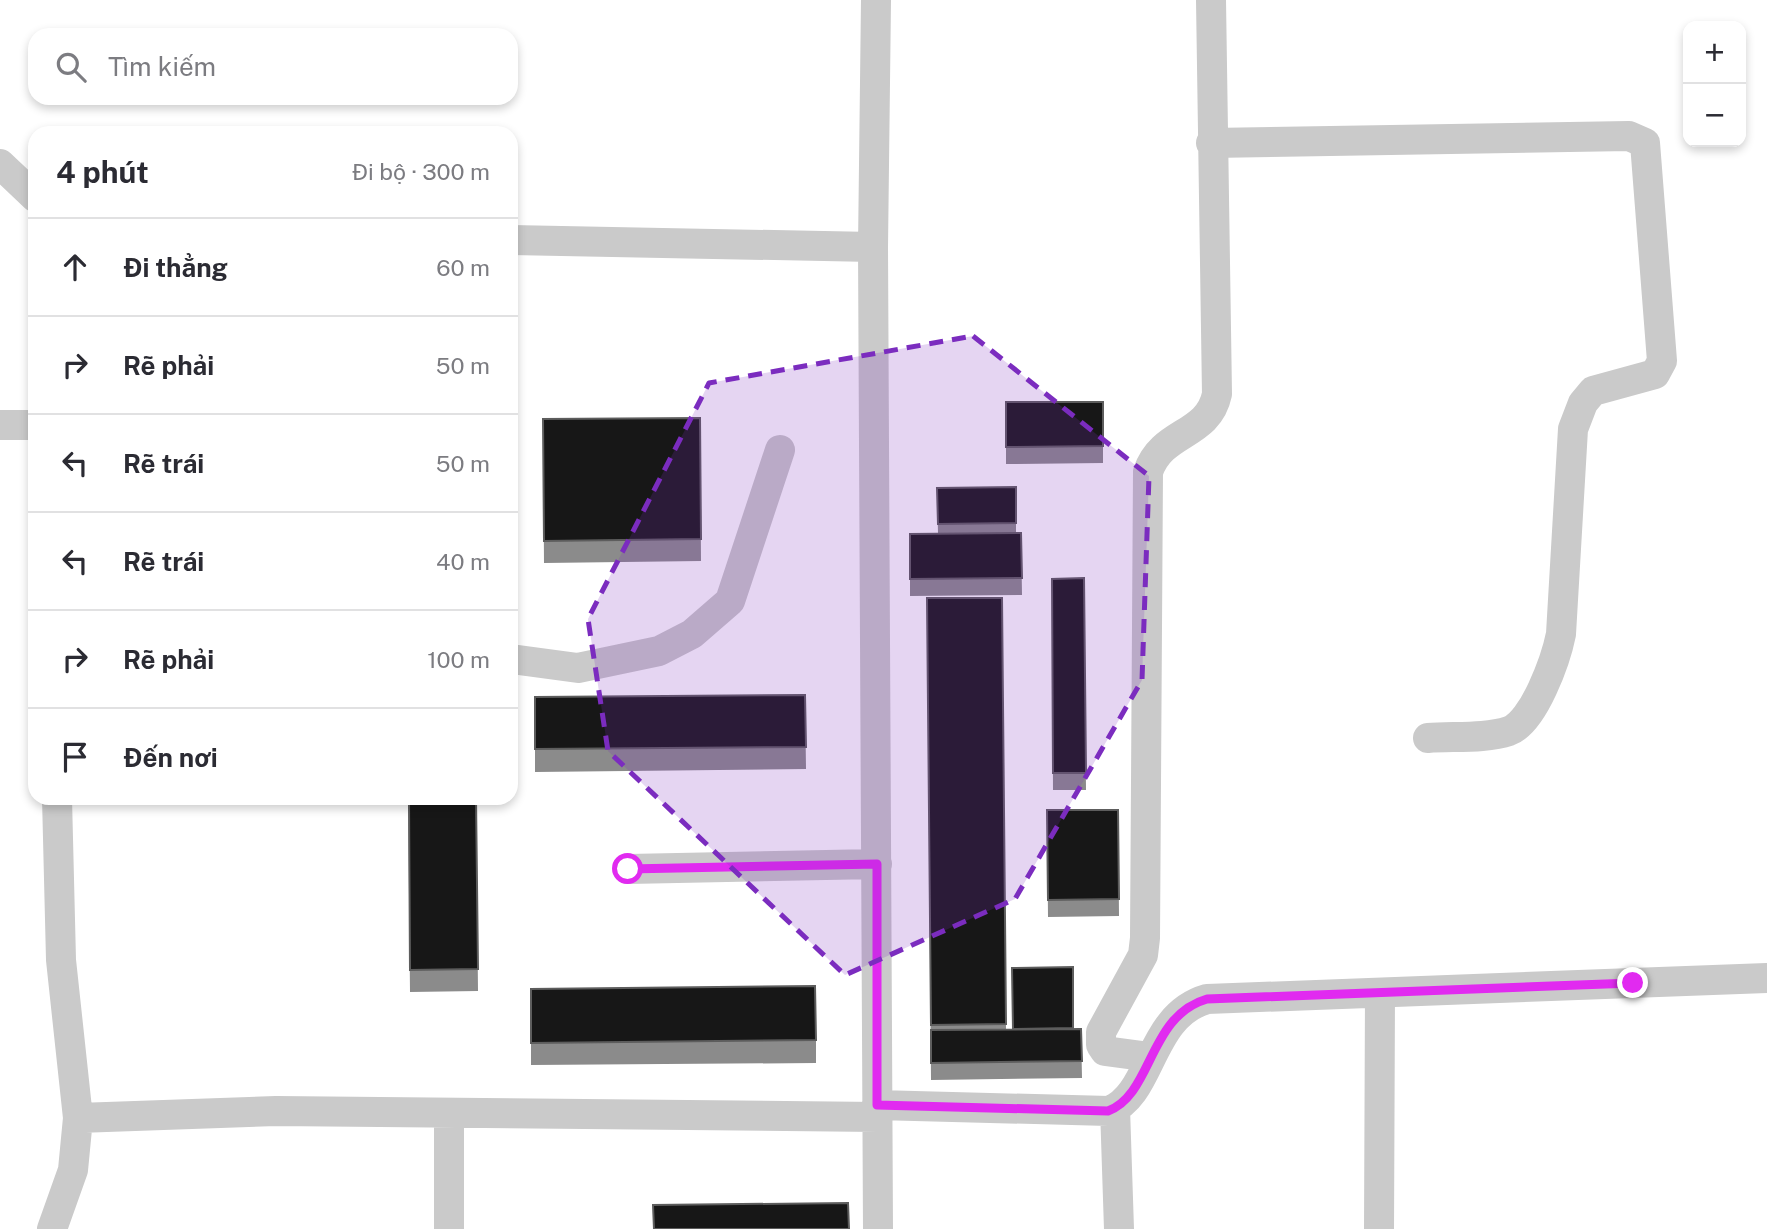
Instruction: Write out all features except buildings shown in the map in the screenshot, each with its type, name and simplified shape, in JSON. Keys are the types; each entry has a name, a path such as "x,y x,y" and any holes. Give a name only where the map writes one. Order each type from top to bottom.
{"street":[{"path":"878,1229 873,247 876,13 894,0"},
{"path":"1150,1057 1105,1051 1101,1045 1101,1032 1143,955 1145,938 1148,472 1153,456 1204,420 1214,407 1217,394 1211,143 1211,0"},
{"path":"1211,143 1629,136 1645,143 1662,361 1655,373 1592,391 1577,414 1573,429 1561,634 1557,653 1521,724 1507,731 1428,738"},
{"path":"0,164 28,191"},
{"path":"518,240 873,247"},
{"path":"0,425 28,425"},
{"path":"518,660 578,668 659,651 692,634 730,601 780,450"},
{"path":"52,1229 73,1170 78,1118 61,960 57,805"},
{"path":"628,869 877,864"},
{"path":"78,1118 276,1111 449,1115 1099,1111 1115,1108 1129,1094 1170,1023 1184,1008 1207,999 1767,978"},
{"path":"1379,1229 1380,993"},
{"path":"1115,1108 1119,1229"},
{"path":"449,1115 449,1229"}],"highlighted area":[{"path":"973,336 1149,476 1142,680 1015,899 845,975 608,751 588,619 709,383"}],"route":[{"path":"628,869 877,864 877,1105 1108,1111 1129,1094 1170,1023 1184,1008 1207,999 1633,983"}]}
